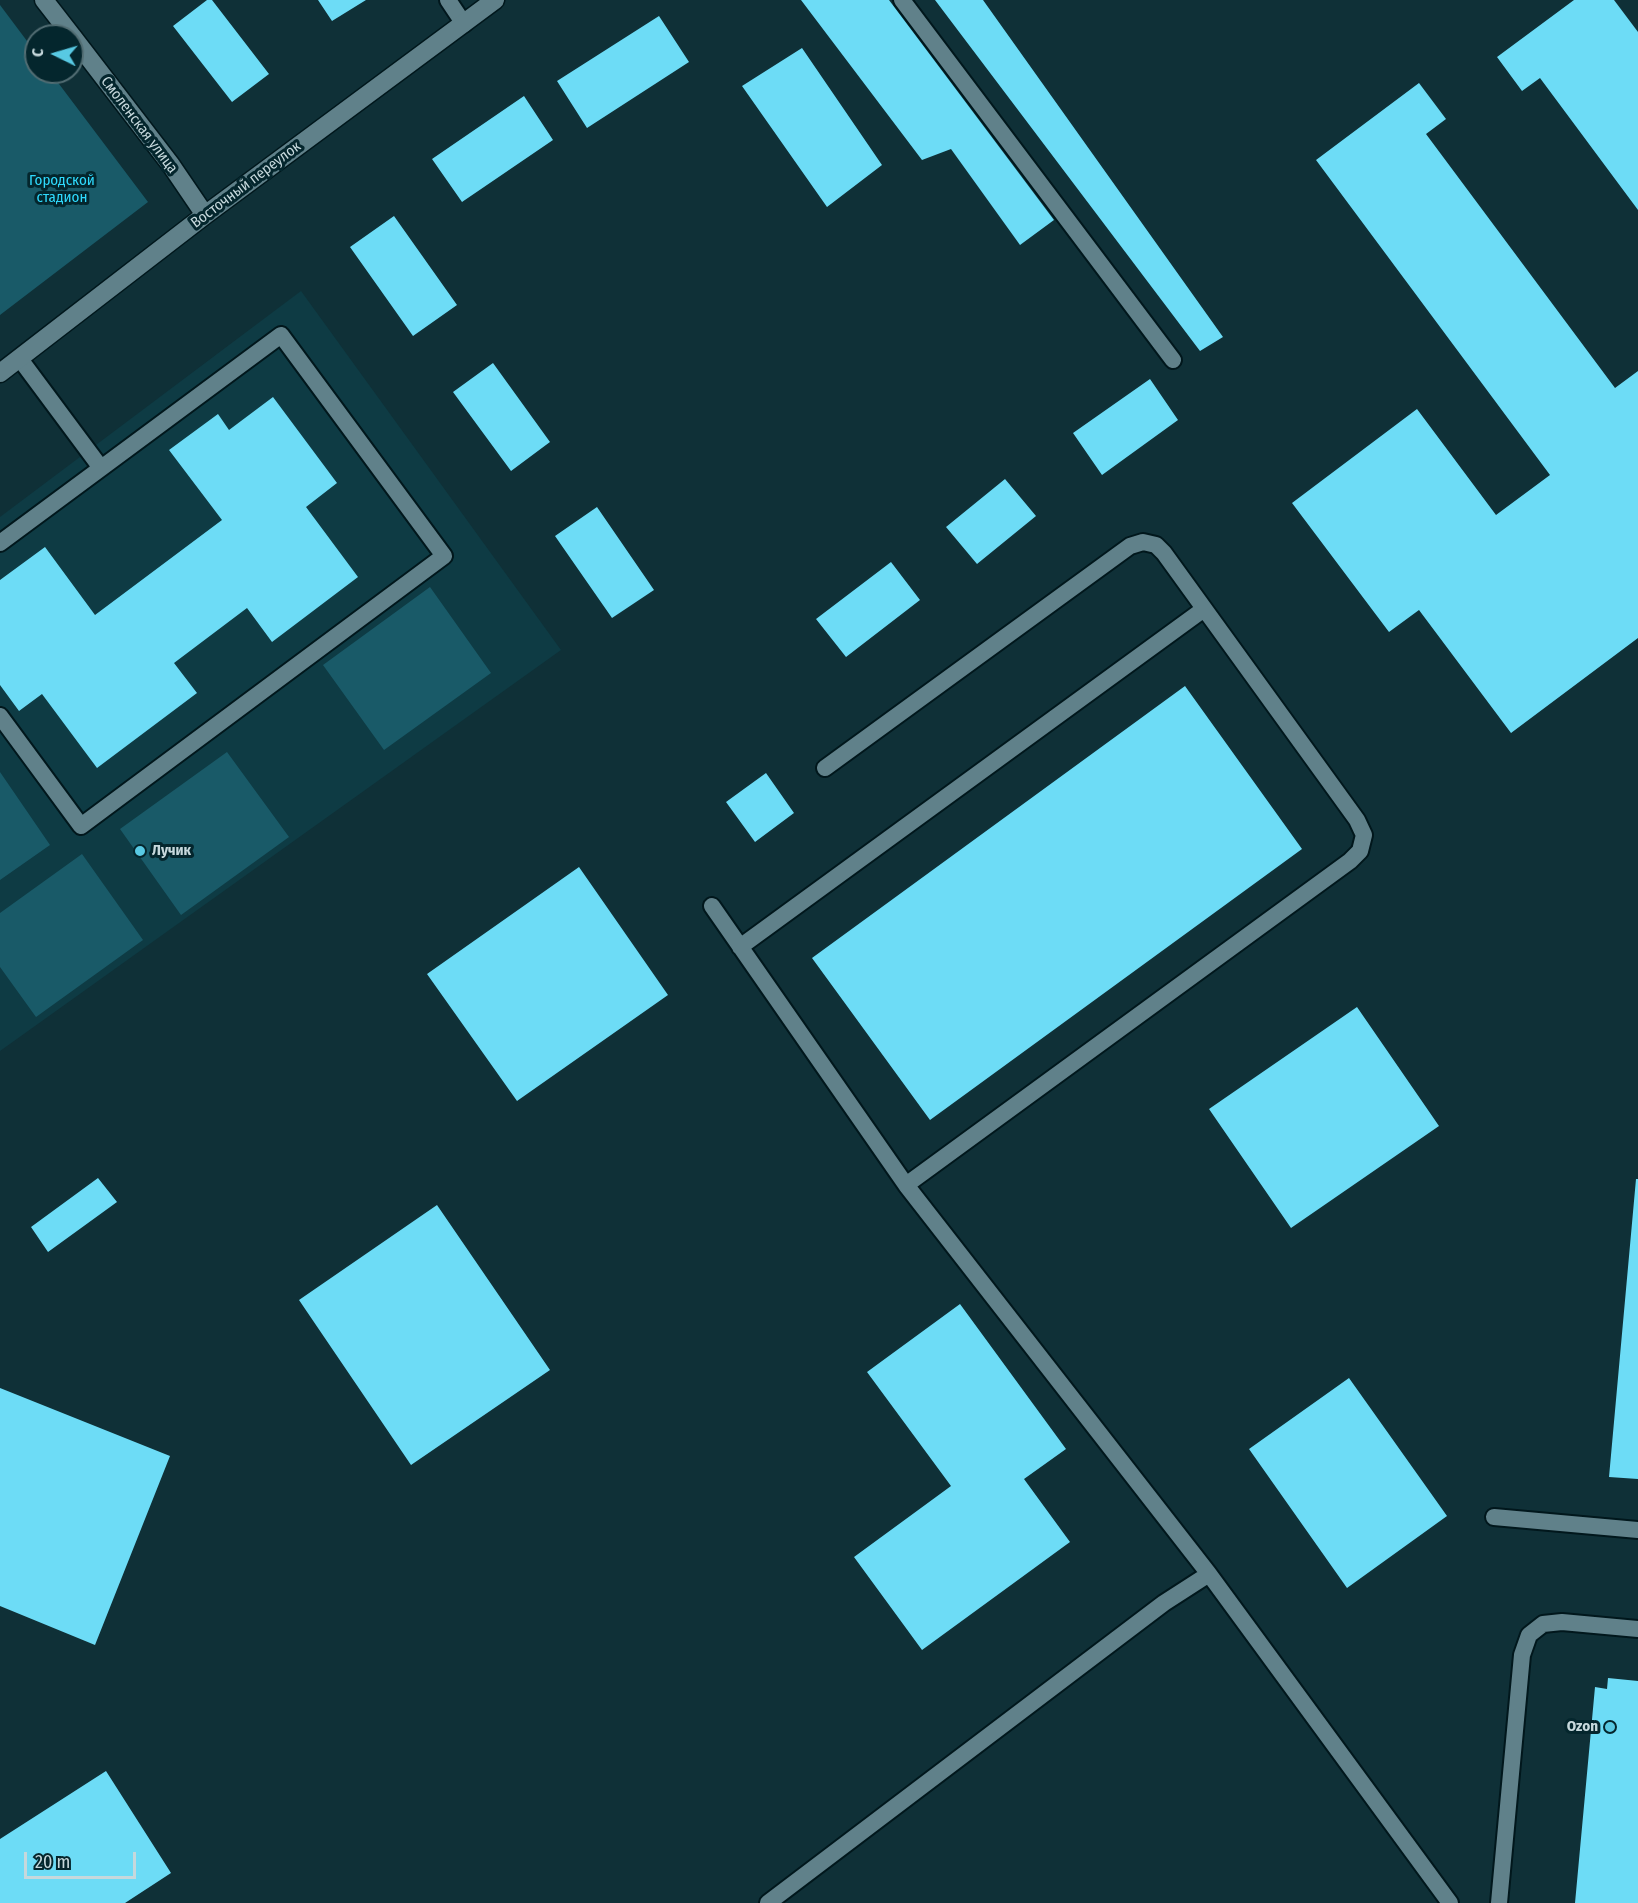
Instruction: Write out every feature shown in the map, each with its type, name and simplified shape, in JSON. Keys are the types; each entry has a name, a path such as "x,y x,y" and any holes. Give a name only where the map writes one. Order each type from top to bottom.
{"street":[{"name":"Смоленская улица","path":"44,0 63,24"},
{"name":"Восточный переулок","path":"0,373 205,214 495,0"},
{"name":"Смоленская улица","path":"84,52 171,165 205,214"}],"lane":[{"path":"447,0 464,24"},
{"path":"902,0 1173,360"},
{"path":"0,543 281,335 444,556 81,826 0,716"},
{"path":"20,358 101,468"},
{"path":"825,768 1130,546 1143,542 1156,545 1164,553 1357,820 1364,835 1360,851 1350,861 906,1185"},
{"path":"740,947 1204,609"},
{"path":"712,906 906,1185 1209,1574 1450,1903"},
{"path":"1494,1517 1638,1530"},
{"path":"768,1903 1164,1603 1209,1574"},
{"path":"1499,1903 1522,1654 1529,1635 1544,1624 1563,1622 1638,1629"}],"shaded area":[{"name":"Лучик","path":"301,291 561,650 0,1051 0,517"}],"green space":[{"name":"Городской стадион","path":"0,5 24,37 24,84 59,84 148,202 0,315"},
{"path":"430,587 491,673 384,750 323,665"},
{"path":"227,752 289,837 181,915 120,829"},
{"path":"0,772 50,845 0,880"},
{"path":"82,854 143,940 36,1017 0,967 0,913"}],"building":[{"path":"207,0 212,0 269,74 232,102 173,26"},
{"path":"318,0 366,0 332,21"},
{"path":"801,0 889,0 1054,220 1020,245 951,149 922,160"},
{"path":"935,0 983,0 1223,337 1200,351"},
{"path":"1574,0 1614,0 1638,32 1638,210 1540,78 1522,91 1497,57"},
{"path":"659,16 689,62 587,128 557,81"},
{"path":"802,48 882,165 827,207 742,86"},
{"path":"1419,83 1446,119 1426,134 1615,388 1638,371 1638,638 1511,733 1419,610 1389,632 1292,503 1417,409 1496,515 1550,475 1316,160"},
{"path":"524,96 553,140 462,202 432,159"},
{"path":"394,216 457,305 413,336 350,247"},
{"path":"493,363 550,442 511,471 453,392"},
{"path":"1150,379 1178,420 1102,475 1073,433"},
{"path":"273,397 337,483 306,507 358,577 272,642 247,608 174,663 197,693 97,768 42,694 19,711 0,685 0,580 45,547 95,615 222,520 169,450 218,414 229,430"},
{"path":"1005,479 1036,516 977,564 946,527"},
{"path":"597,507 654,590 612,618 555,536"},
{"path":"891,562 920,600 846,657 816,619"},
{"path":"1185,686 1302,849 930,1120 812,958"},
{"path":"766,773 794,813 755,842 726,802"},
{"path":"579,867 668,995 517,1101 427,974"},
{"path":"1357,1007 1439,1126 1291,1228 1209,1109"},
{"path":"98,1178 117,1202 48,1252 31,1227"},
{"path":"1636,1179 1638,1179 1638,1479 1609,1477"},
{"path":"437,1205 550,1370 411,1465 299,1300"},
{"path":"960,1304 1066,1449 1024,1479 1070,1542 922,1650 854,1557 951,1486 867,1372"},
{"path":"1349,1378 1447,1516 1347,1588 1249,1449"},
{"path":"0,1388 170,1456 95,1645 0,1606"},
{"path":"1608,1678 1638,1681 1638,1903 1575,1903 1595,1687 1607,1689"},
{"path":"106,1771 171,1873 125,1903 0,1903 0,1839"}],"place":[{"name":"Лучик","path":"140,851"},
{"name":"Ozon","path":"1610,1727"}]}
